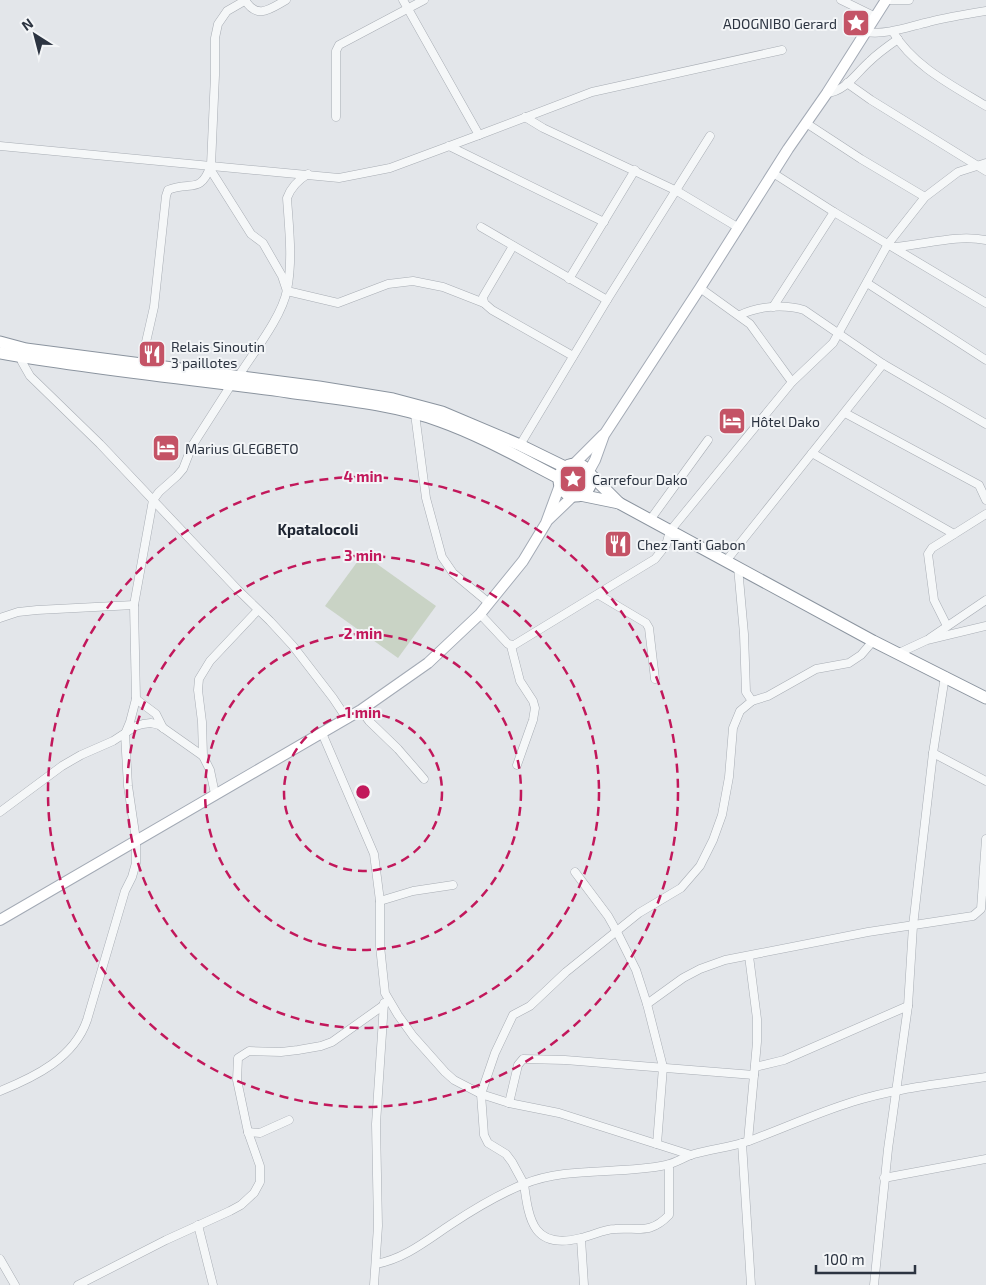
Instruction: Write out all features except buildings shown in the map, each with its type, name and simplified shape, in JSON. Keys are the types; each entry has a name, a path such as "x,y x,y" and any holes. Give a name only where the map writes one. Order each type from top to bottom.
{"highway":[{"path":"0,342 19,352 126,372 374,395 412,403 442,412 570,465 582,465 619,504"},
{"path":"0,353 19,352 141,364 382,406 439,421 482,438 522,458 560,482"},
{"path":"570,465 562,471 560,482 564,492 619,504 986,698"},
{"path":"576,495 590,487 590,472"}],"main road":[{"path":"590,472 604,435 886,0"},
{"path":"570,465 604,435"},
{"path":"0,920 347,719 428,663 480,614 523,561 546,523 560,482"},
{"path":"546,523 576,495"}],"street":[{"path":"141,364 154,307 168,190 193,186 203,181 211,167 215,75 214,38 218,24 227,11 245,0 250,7 257,11 270,9 286,0"},
{"path":"403,0 480,135"},
{"path":"336,117 336,51 339,46 424,0"},
{"path":"841,0 876,17"},
{"path":"886,0 909,0"},
{"path":"865,32 893,32 941,19 986,11"},
{"path":"893,32 928,68 986,106"},
{"path":"827,93 837,90 870,60 898,39"},
{"path":"0,146 339,178 390,168 592,92 782,50"},
{"path":"847,82 871,100 986,171"},
{"path":"525,117 543,128 676,191 739,228"},
{"path":"806,123 861,159 925,197"},
{"path":"520,445 607,300 710,136"},
{"path":"449,146 604,222"},
{"path":"511,646 598,595 654,559 666,545 670,531 792,382 833,343 868,282 925,197 958,172 986,163"},
{"path":"211,167 251,234 263,243 282,276 287,290"},
{"path":"569,279 635,170"},
{"path":"773,173 834,212 986,303"},
{"path":"0,1091 44,1071 81,1036 96,993 125,891 136,863 136,840 128,786 125,734 136,699 134,605 152,500 177,476 192,446 275,320 282,306 287,290 290,248 287,198 289,191 297,181 308,174"},
{"path":"773,306 834,212"},
{"path":"481,227 607,300"},
{"path":"891,246 920,245 966,238 986,240"},
{"path":"484,303 483,298 513,246"},
{"path":"287,290 338,303 388,284 413,281 443,287 484,303 492,310 573,356"},
{"path":"868,282 986,360"},
{"path":"700,288 740,315 756,330 792,382"},
{"path":"740,315 773,306 794,307 804,310 883,364 986,424"},
{"path":"19,352 30,376 100,444 293,646 347,719"},
{"path":"726,561 883,364"},
{"path":"845,413 983,484 986,500"},
{"path":"415,414 426,498 442,557 453,573 489,603"},
{"path":"650,520 708,440"},
{"path":"812,453 954,534"},
{"path":"947,626 934,600 928,554 932,548 986,514"},
{"path":"738,567 744,634 746,692 752,701"},
{"path":"598,595 646,623 649,628 655,679"},
{"path":"899,653 927,640 986,600"},
{"path":"0,618 27,611 134,605"},
{"path":"215,794 210,770 203,756 202,722 198,690 199,679 210,661 258,610"},
{"path":"480,614 511,646 520,681 533,701 535,708 533,720 517,765"},
{"path":"927,640 986,626"},
{"path":"669,1164 668,1217 648,1229 614,1228 581,1239 556,1242 544,1237 531,1219 524,1184 512,1162 506,1154 486,1140 484,1135 481,1094 495,1053 513,1015 530,1006 566,972 639,913 681,888 700,866 713,840 722,815 729,777 733,728 740,712 752,701 768,696 816,670 850,663 861,655 874,640"},
{"path":"874,1285 884,1178 908,1006 912,926 944,676"},
{"path":"136,699 156,714 164,728"},
{"path":"361,710 377,730 398,749 424,779"},
{"path":"0,812 62,766 143,724 150,723 164,728 203,756"},
{"path":"322,733 374,854 380,901 380,946 385,993 376,1124 378,1226 374,1285"},
{"path":"933,753 986,781"},
{"path":"647,1004 683,978 700,969 725,960 868,932 973,916 982,909 986,839"},
{"path":"575,872 608,916 617,932 636,970 647,1004 663,1067 657,1144"},
{"path":"380,901 413,891 454,885"},
{"path":"749,956 757,1020 755,1066 745,1142 752,1285"},
{"path":"385,993 413,1036 454,1080 481,1094 509,1103 559,1112 691,1155"},
{"path":"78,1285 166,1240 241,1205 254,1193 260,1182 260,1166 248,1132 236,1080 238,1058 249,1051 289,1051 322,1046 332,1042 384,1005"},
{"path":"755,1066 784,1060 908,1006"},
{"path":"509,1103 518,1065 523,1059 565,1060 754,1075"},
{"path":"376,1264 389,1262 407,1253 484,1203 506,1191 533,1180 561,1174 622,1171 669,1164 691,1155 745,1142 854,1101 896,1092 986,1078"},
{"path":"248,1132 260,1133 267,1131 289,1120"},
{"path":"884,1178 986,1159"},
{"path":"198,1226 213,1285"},
{"path":"581,1239 584,1285"},
{"path":"0,1258 15,1285"}],"green space":[{"path":"363,554 436,606 398,658 325,606"}],"place":[{"name":"ADOGNIBO Gerard","path":"856,23"},
{"name":"Relais Sinoutin 3 paillotes","path":"152,354"},
{"name":"Hôtel Dako","path":"732,421"},
{"name":"Marius GLEGBETO","path":"166,448"},
{"name":"Carrefour Dako","path":"573,479"},
{"name":"Chez Tanti Gabon","path":"618,544"}],"district":[{"name":"Kpatalocoli","path":"318,529"}]}
